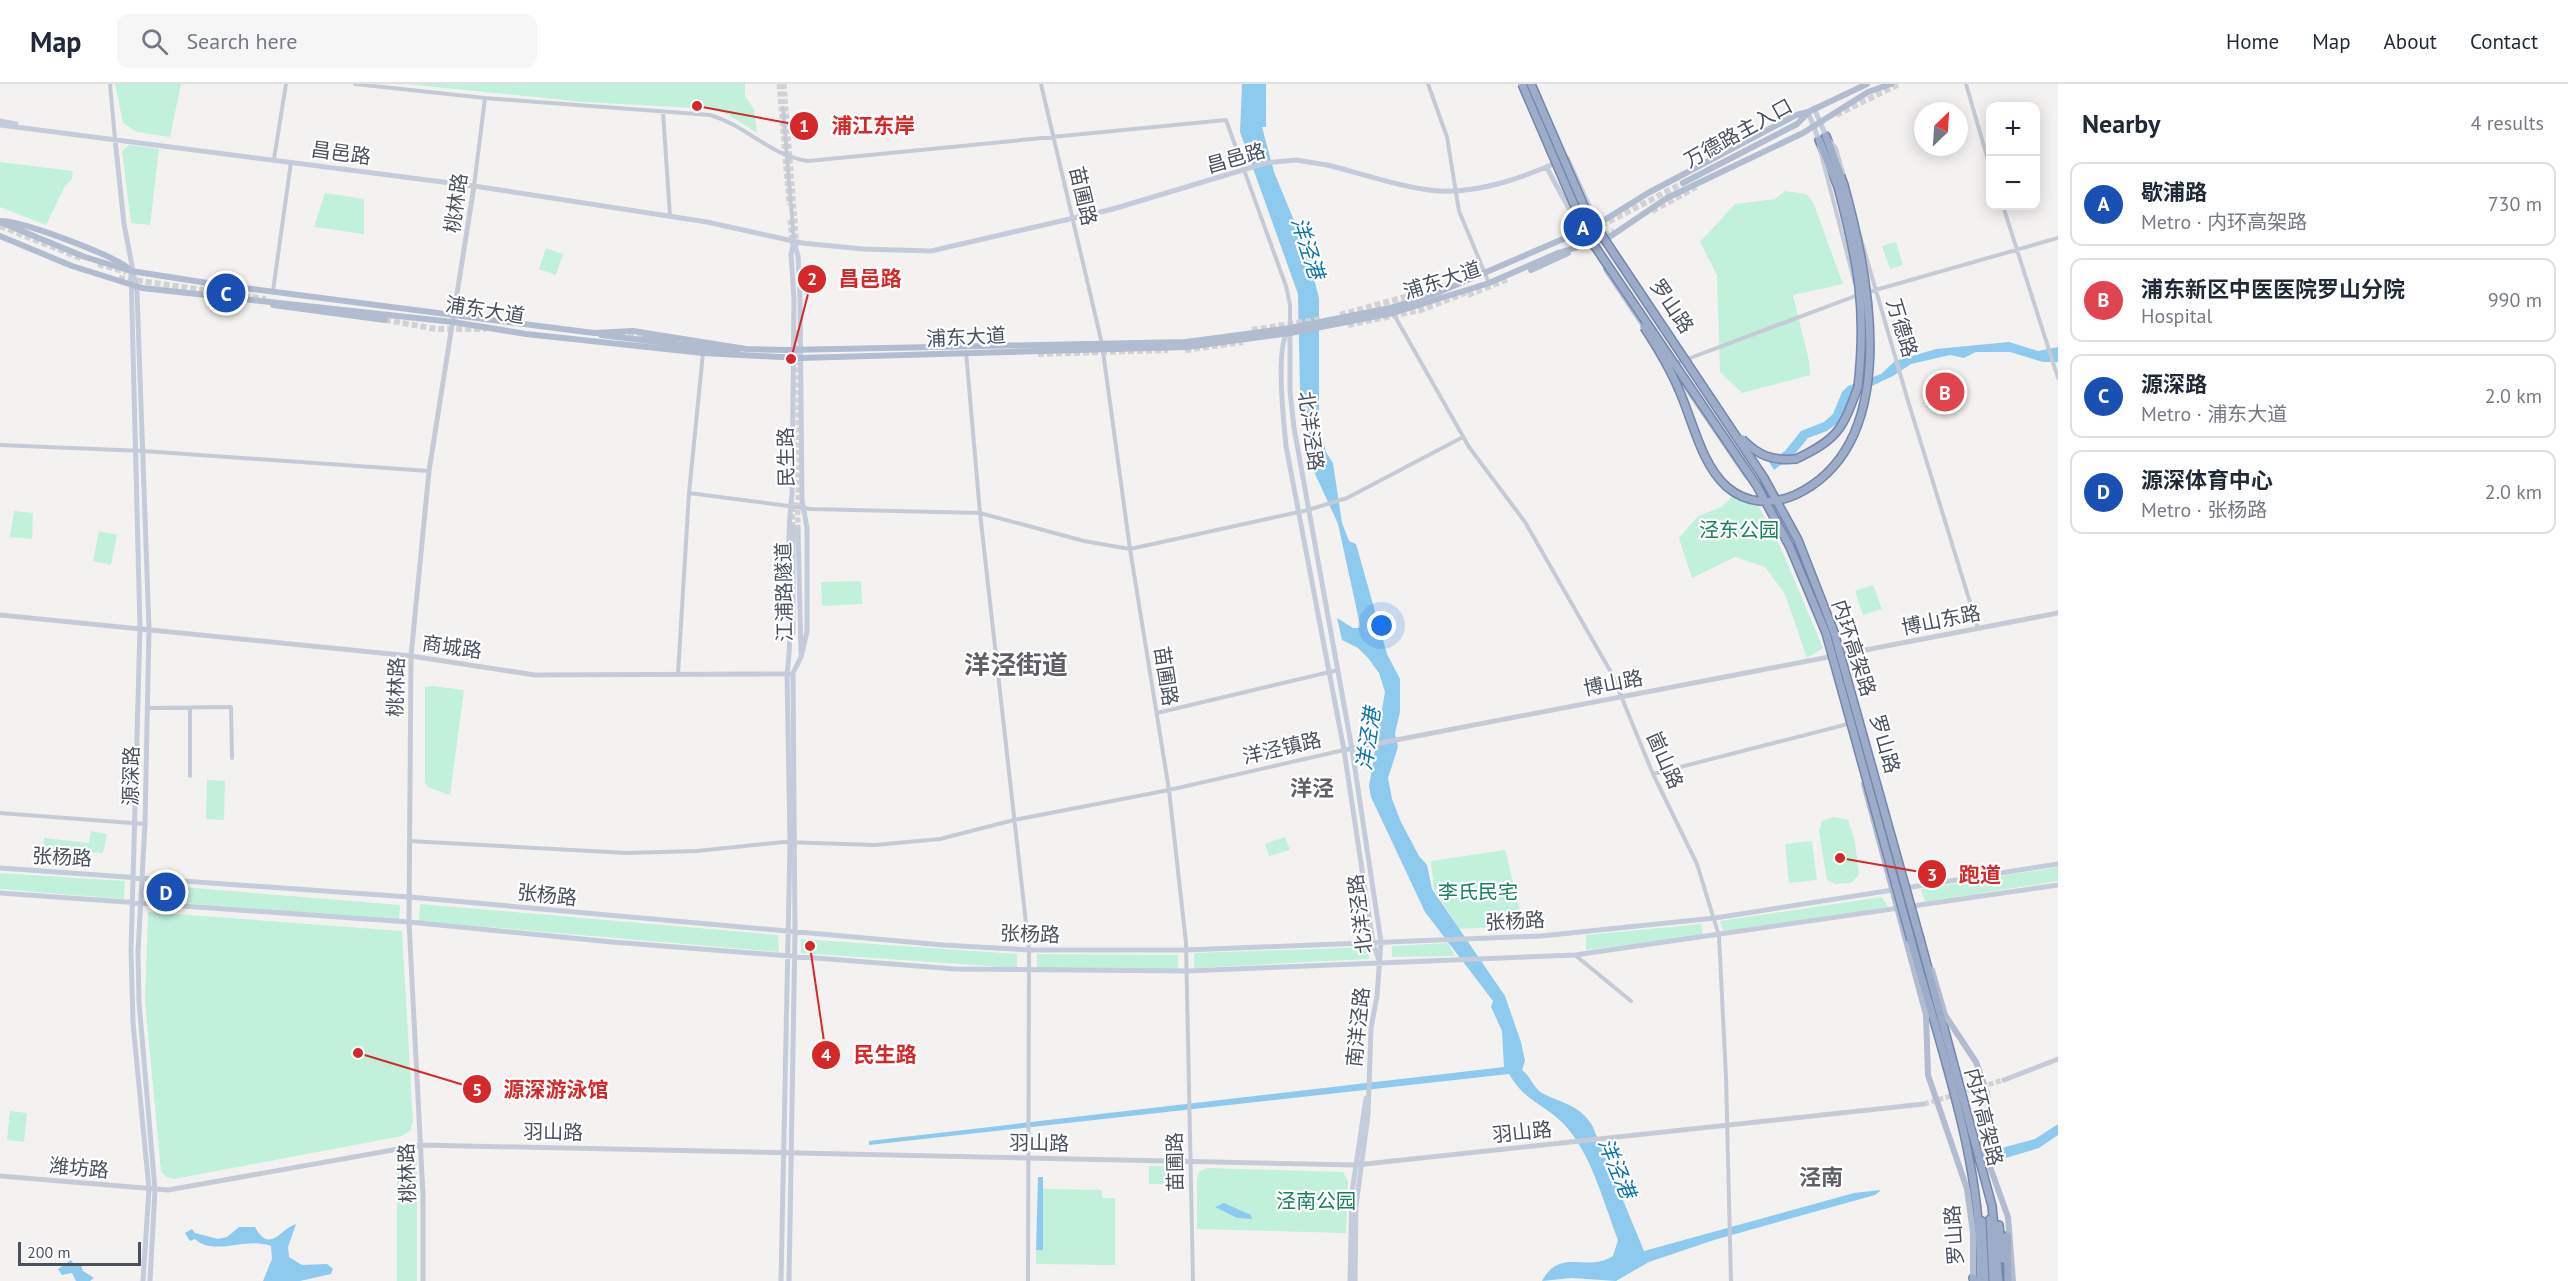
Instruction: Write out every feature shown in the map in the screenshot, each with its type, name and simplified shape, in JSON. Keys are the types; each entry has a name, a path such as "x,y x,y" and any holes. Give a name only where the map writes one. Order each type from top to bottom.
{"highway":[{"name":"内环高架路","path":"1522,84 1593,246 1757,486 1790,547 1826,633 1970,1157 1977,1214 1975,1280"},
{"name":"内环高架路","path":"1531,84 1587,213 1764,478 1798,540 1834,632 1935,994 1995,1227 2003,1281"},
{"path":"1593,246 1664,359 1717,476 1738,495 1751,500 1784,500 1808,489 1840,457 1856,426 1867,385 1869,324 1863,258 1823,138"},
{"path":"1730,427 1757,454 1777,461 1796,459 1816,449 1835,436 1846,420 1858,387 1863,321 1857,260 1840,186"},
{"path":"1970,1157 1980,1201 1985,1281"},
{"path":"1984,1181 1994,1271 1993,1281"},
{"path":"2003,1281 2007,1236"}],"main road":[{"name":"浦东大道","path":"1392,311 1598,224 1648,193 1796,115 1867,84"},
{"name":"浦东大道","path":"0,236 72,266 133,285 267,303 454,318 594,333 633,331 746,349 1102,347 1186,342 1291,331 1392,311 1489,283 1558,253 1593,246 1667,198 1803,133 1868,92 1891,84"},
{"name":"万德路","path":"1811,110 1823,138"},
{"name":"万德路主入口","path":"1683,183 1797,124 1811,110"},
{"name":"昌邑路","path":"0,123 474,186 670,216 794,242 863,249 931,251 1073,220 1266,163 1296,160 1327,165 1438,191 1497,185 1547,168 1567,158"},
{"name":"源深路","path":"116,139 133,285 143,451 149,629 139,1002 152,1190 150,1281"},
{"name":"罗山路","path":"1567,158 1598,224 1767,476 1800,539 1836,631 1945,1015 1976,1062 1987,1093 1989,1108 1983,1131 1984,1150 2008,1217 2013,1281"},
{"name":"罗山路","path":"1547,168 1581,231 1755,488 1788,549 1824,634 1926,1015 1928,1075 1967,1189 1973,1233 1975,1280"},
{"name":"浦东大道","path":"0,222 85,257 131,271 454,318 526,334 703,353 797,358 965,349"},
{"path":"0,222 98,258"},
{"name":"民生路","path":"790,674 801,657 807,632 807,528 803,508 795,299 791,254 794,242"},
{"path":"1508,279 1574,250"},
{"name":"源深路","path":"133,285 140,628 131,951 134,1023 152,1190 143,1281"},
{"path":"267,303 300,310 385,320"},
{"path":"300,310 313,306"},
{"name":"北洋泾路","path":"1291,331 1290,391 1308,510 1352,749 1380,942 1380,964"},
{"name":"北洋泾路","path":"1291,331 1282,348 1282,407 1298,512 1344,750 1373,943 1380,964"},
{"path":"645,337 746,349"},
{"name":"民生路","path":"789,1281 792,932 790,508 797,358"},
{"name":"江浦路隧道","path":"790,647 794,604 796,527 801,657"},
{"name":"张杨路","path":"0,868 143,876 409,897 792,932 1029,950 1186,950 1541,936 1715,918 2058,864"},
{"name":"张杨路","path":"0,893 409,922 790,957 955,969 1187,971 1459,962 1575,955 1719,936 2058,885"},
{"name":"南洋泾路","path":"1355,1281 1359,1164 1367,1094 1371,1021 1380,964"},
{"name":"民生路","path":"781,1281 789,1153"},
{"name":"南洋泾路","path":"1350,1281 1351,1208 1359,1164"}],"street":[{"path":"110,84 116,139"},
{"path":"274,159 286,84"},
{"path":"355,84 485,98 710,115 723,118 769,149 787,157 808,160 1053,135"},
{"name":"苗圃路","path":"1041,84 1102,347 1130,549 1169,790 1187,971 1192,1281"},
{"path":"1428,84 1447,137 1459,211 1489,283"},
{"path":"1966,84 1987,156"},
{"name":"桃林路","path":"423,1281 421,1144 409,922 411,656 429,471 474,186 485,98"},
{"name":"民生路","path":"783,108 794,242"},
{"path":"663,112 670,216"},
{"name":"北洋泾路","path":"1053,135 1226,120 1286,286 1290,304 1291,331"},
{"name":"万德路","path":"1858,295 1819,152 1823,138 1836,148 1901,379 1978,628"},
{"path":"273,292 291,161"},
{"path":"2004,210 2058,378"},
{"path":"1672,366 1858,295 2058,238"},
{"name":"崮山路","path":"1392,311 1463,437 1525,522 1622,695 1653,774 1697,864 1719,936 1726,1077 1731,1281"},
{"path":"965,349 980,513 1029,950 1029,1281"},
{"path":"678,674 689,493 703,353"},
{"path":"689,493 790,508 980,513 1084,541 1130,549 1308,510 1347,498 1463,437"},
{"path":"0,445 143,451 429,471"},
{"name":"博山东路","path":"1830,657 2058,613"},
{"name":"商城路","path":"0,615 411,656 535,675 790,674"},
{"name":"博山路","path":"1402,738 1830,657"},
{"path":"1157,713 1338,670"},
{"path":"148,708 231,706 232,758"},
{"path":"189,708 190,776"},
{"path":"1653,774 1848,724"},
{"name":"洋泾镇路","path":"408,841 627,853 697,851 792,842 875,845 940,839 1014,820 1169,790 1402,738"},
{"path":"0,813 145,824"},
{"path":"1575,955 1631,1001"},
{"path":"2004,1080 2058,1059"},
{"name":"羽山路","path":"152,1190 421,1144 1359,1164 1924,1104"},
{"name":"潍坊路","path":"0,1176 152,1190"}],"green space":[{"path":"115,84 181,84 170,137 137,132 123,123"},
{"path":"406,84 745,84 745,96 754,109 757,133 729,115 713,109 584,102"},
{"path":"129,145 159,149 150,225 131,223 122,151"},
{"path":"0,162 73,171 72,179 65,186 46,225 0,207"},
{"path":"1785,191 1806,194 1813,202 1843,284 1793,295 1809,361 1810,375 1742,393 1720,372 1717,275 1700,242 1735,204 1775,199"},
{"path":"325,193 364,199 364,234 314,227"},
{"path":"1896,242 1903,265 1890,269 1882,246"},
{"path":"546,248 563,254 556,275 539,269"},
{"name":"泾东公园","path":"1732,497 1758,505 1780,546 1823,648 1807,658 1785,594 1765,567 1735,557 1692,578 1679,538 1698,516 1721,507"},
{"path":"14,511 33,513 32,539 10,537"},
{"path":"99,531 117,535 111,565 93,561"},
{"path":"861,581 862,604 822,606 821,582"},
{"path":"1873,585 1882,609 1863,615 1855,591"},
{"path":"425,687 464,690 450,795 428,787 425,783"},
{"path":"207,780 225,781 224,820 206,819"},
{"path":"1834,817 1848,820 1855,842 1859,875 1851,883 1836,884 1827,880 1819,831 1822,821"},
{"path":"91,831 107,834 103,853 43,849 44,838 89,843"},
{"path":"1285,837 1290,850 1269,856 1265,844"},
{"path":"1812,841 1817,880 1789,883 1785,844"},
{"name":"李氏民宅","path":"1505,850 1524,926 1459,929 1434,889 1431,861"},
{"path":"2058,867 2058,881 1925,902 1921,889"},
{"path":"0,873 125,881 124,899 0,889"},
{"path":"158,885 400,905 399,921 157,901"},
{"path":"1882,897 1888,907 1723,931 1720,921"},
{"path":"420,904 778,935 779,952 419,921"},
{"path":"148,912 402,931 413,1122 410,1131 402,1136 174,1179 166,1177 161,1171 145,1001"},
{"path":"1701,924 1703,936 1586,950 1586,935"},
{"path":"801,939 1017,954 1017,968 801,953"},
{"path":"1448,943 1455,956 1392,957 1392,946"},
{"path":"1368,947 1369,959 1194,968 1194,953"},
{"path":"1037,954 1178,955 1178,970 1037,969"},
{"path":"10,1111 27,1113 24,1142 7,1140"},
{"path":"397,1152 410,1153 417,1161 417,1281 397,1281"},
{"path":"1149,1166 1177,1167 1184,1171 1186,1184 1149,1184"},
{"name":"泾南公园","path":"1207,1168 1343,1172 1348,1181 1346,1233 1197,1229 1197,1178 1200,1171"},
{"path":"1043,1189 1102,1190 1102,1198 1115,1198 1115,1265 1036,1264 1036,1250 1043,1250"}],"water":[{"path":"1242,84 1266,84 1266,127 1262,127 1274,172 1307,252 1319,298 1319,425 1326,452 1333,463 1342,523 1349,541 1356,544 1387,654 1400,679 1400,712 1395,733 1398,747 1388,778 1392,799 1419,856 1427,865 1432,889 1505,996 1521,1042 1525,1061 1522,1070 1540,1092 1576,1109 1592,1125 1644,1251 1854,1193 1881,1190 1875,1195 1714,1240 1649,1262 1616,1281 1572,1278 1542,1281 1557,1265 1603,1261 1613,1256 1618,1240 1591,1168 1577,1142 1562,1122 1530,1099 1509,1074 869,1145 869,1141 1504,1067 1502,1031 1491,1007 1493,1001 1425,912 1371,797 1369,786 1385,692 1379,673 1368,658 1358,648 1342,640 1337,618 1353,628 1359,628 1360,625 1338,524 1311,465 1300,390 1298,294 1240,132"},
{"path":"2009,342 2038,351 2058,347 2058,362 2043,362 2010,352 1976,352 1964,358 1950,355 1911,364 1893,376 1851,396 1839,422 1827,431 1808,438 1794,455 1774,470 1769,462 1785,451 1801,431 1824,422 1833,414 1842,392 1848,386 1881,374 1895,361 1936,349"},
{"path":"2058,1124 2058,1135 2039,1148 1996,1161 1994,1150 2035,1139"},
{"path":"1038,1177 1043,1177 1043,1250 1036,1250"},
{"path":"1224,1203 1251,1215 1252,1219 1237,1218 1215,1207"},
{"path":"296,1224 288,1247 289,1257 302,1265 327,1264 333,1269 331,1274 300,1281 263,1281 272,1259 271,1246 252,1243 212,1246 195,1239 190,1241 185,1233 192,1229 195,1233 218,1239 227,1237 239,1227 255,1227 260,1235 271,1239"},
{"path":"71,1260 74,1264 81,1265 83,1271 94,1278 90,1281 76,1281 72,1273 62,1275 58,1269"}],"tunnel":[{"path":"779,84 789,205"},
{"path":"784,84 797,246"},
{"path":"1836,115 1899,84"},
{"path":"1593,230 1683,183"},
{"path":"1652,211 1696,187"},
{"path":"790,220 792,244"},
{"path":"0,226 83,259"},
{"path":"1587,242 1614,231"},
{"path":"98,264 126,272"},
{"path":"119,278 266,299"},
{"path":"1468,295 1508,279"},
{"path":"1340,315 1452,284"},
{"path":"1348,325 1421,310 1470,291"},
{"path":"1252,330 1322,319"},
{"path":"385,320 437,329 486,329"},
{"path":"798,330 798,527"},
{"path":"619,334 645,337"},
{"path":"1185,350 1243,342"},
{"path":"1038,354 1168,350"},
{"path":"793,502 793,527"},
{"path":"1924,1104 2004,1080"}],"place":[{"name":"浦江东岸","path":"697,106"},
{"name":"歇浦路","path":"1583,227"},
{"name":"源深路","path":"226,293"},
{"name":"昌邑路","path":"791,359"},
{"name":"浦东新区中医医院罗山分院","path":"1945,392"},
{"name":"跑道","path":"1840,858"},
{"name":"源深体育中心","path":"166,892"},
{"name":"民生路","path":"810,946"},
{"name":"源深游泳馆","path":"358,1053"}],"district":[{"name":"洋泾街道","path":"1016,664"},
{"name":"洋泾","path":"1312,788"},
{"name":"泾南","path":"1821,1177"}],"water label":[{"name":"洋泾港","path":"1308,248"},
{"name":"洋泾港","path":"1368,739"},
{"name":"洋泾港","path":"1617,1168"}]}
